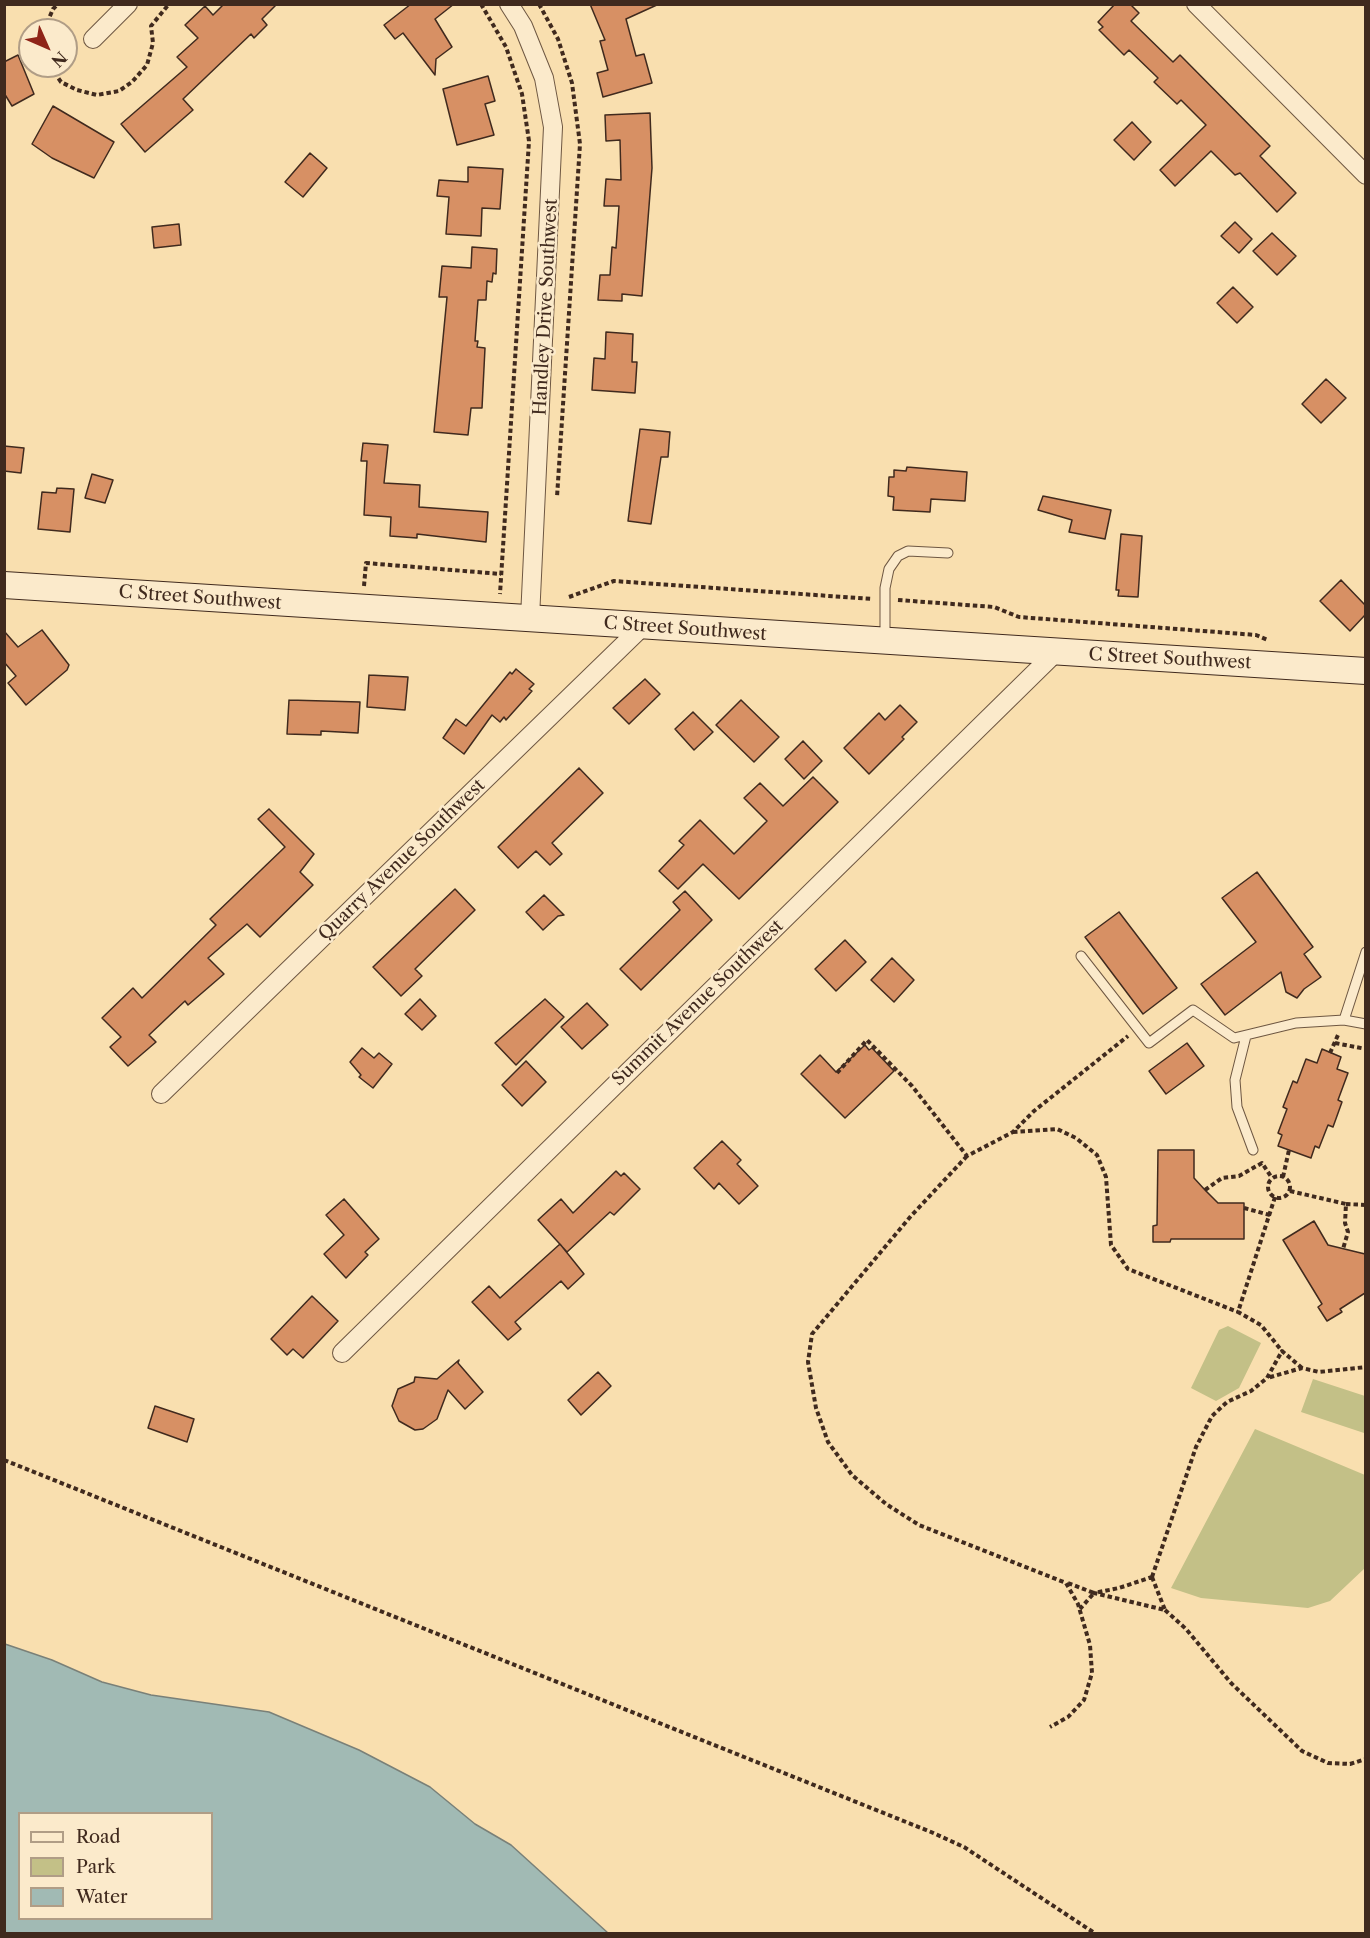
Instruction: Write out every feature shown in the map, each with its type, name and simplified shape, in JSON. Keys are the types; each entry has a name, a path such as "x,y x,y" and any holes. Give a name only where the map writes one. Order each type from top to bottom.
{"main road":[{"name":"C Street Southwest","path":"4,585 1055,653 1365,670"}],"street":[{"path":"93,39 128,4"},
{"name":"Handley Drive Southwest","path":"509,4 523,26 544,78 553,126 530,618"},
{"path":"1196,4 1365,175"},
{"name":"Quarry Avenue Southwest","path":"161,1094 643,626"},
{"name":"Summit Avenue Southwest","path":"342,1353 1055,653"}],"lane":[{"path":"885,642 888,569 898,556 908,551 948,554"},
{"path":"1344,1020 1365,952"},
{"path":"1081,956 1149,1043 1193,1010 1234,1038 1296,1023 1344,1020 1365,1024"},
{"path":"1359,971 1365,981"},
{"path":"1246,1036 1235,1080 1238,1107 1253,1150"}],"path":[{"path":"49,18 58,4"},
{"path":"58,78 61,82 77,90 97,95 119,91 132,82 147,65 153,42 151,26 169,4"},
{"path":"481,4 506,47 522,94 529,141 500,594"},
{"path":"539,4 558,39 572,83 580,144 557,502"},
{"path":"363,608 366,563 501,574"},
{"path":"565,598 614,581 994,607 1019,617 1256,635 1277,645"},
{"path":"1138,1029 1034,1111 1012,1132 967,1156 911,1216 812,1334 808,1362 816,1408 828,1442 852,1475 886,1504 919,1525 1066,1583 1094,1593 1165,1610"},
{"path":"837,1072 867,1040 912,1086 967,1156"},
{"path":"1335,1043 1365,1049"},
{"path":"1012,1132 1057,1129 1083,1143 1097,1155 1106,1177 1112,1245 1128,1269 1238,1312 1261,1325 1282,1351 1302,1368 1319,1372 1365,1367"},
{"path":"1283,1177 1289,1150"},
{"path":"1205,1190 1222,1178 1239,1176 1262,1163 1272,1178"},
{"path":"1272,1178 1283,1177 1289,1180 1290,1191"},
{"path":"1272,1178 1268,1189 1275,1197"},
{"path":"1275,1197 1285,1196 1290,1191"},
{"path":"1290,1191 1346,1204 1365,1205"},
{"path":"1238,1312 1275,1197"},
{"path":"1343,1249 1348,1232 1345,1223 1346,1204"},
{"path":"1244,1208 1270,1215"},
{"path":"1282,1351 1267,1378 1251,1391 1227,1402 1212,1416 1196,1447 1152,1577 1165,1610 1186,1629 1231,1683 1302,1751 1328,1764 1350,1764 1365,1759"},
{"path":"1267,1378 1302,1368"},
{"path":"4,1460 888,1813 964,1847 1096,1934"},
{"path":"1079,1610 1094,1593 1152,1577"},
{"path":"1050,1727 1068,1717 1084,1700 1092,1673 1090,1645 1079,1610 1066,1583"}],"green space":[{"path":"1228,1326 1261,1343 1239,1388 1216,1401 1191,1388 1219,1330"},
{"path":"1313,1379 1365,1396 1364,1433 1301,1412"},
{"path":"1255,1429 1365,1475 1365,1568 1330,1601 1308,1608 1201,1598 1171,1588"}],"water":[{"path":"5,1644 52,1660 102,1682 151,1695 269,1712 359,1750 430,1787 475,1824 511,1845 608,1933 5,1933"}],"building":[{"path":"224,4 277,4 262,19 267,25 254,38 251,34 183,99 193,110 145,152 121,124 187,67 177,57 198,38 185,25 205,6 213,15"},
{"path":"411,4 454,4 435,19 452,47 436,59 435,75 403,33 395,39 384,25"},
{"path":"590,4 659,4 626,19 636,56 644,54 652,83 603,97 597,73 608,70 600,41 605,40"},
{"path":"1115,4 1130,4 1139,13 1131,21 1173,62 1180,55 1270,146 1260,156 1296,193 1277,212 1240,173 1235,175 1211,151 1175,186 1160,170 1206,125 1181,100 1177,104 1154,82 1158,78 1129,50 1124,55 1099,30 1103,27 1098,22"},
{"path":"18,55 18,78 27,78 34,94 12,106 4,93 4,62"},
{"path":"488,76 495,101 485,104 494,135 457,145 443,89"},
{"path":"53,106 114,142 94,178 52,158 32,144"},
{"path":"650,113 652,168 642,296 622,294 622,301 598,300 600,275 610,275 612,247 616,248 619,206 604,206 606,179 621,180 620,140 606,141 605,115"},
{"path":"1132,122 1151,142 1134,160 1114,140"},
{"path":"310,153 327,168 303,197 285,182"},
{"path":"468,167 503,169 500,209 482,208 481,236 446,234 449,197 437,196 439,180 468,182"},
{"path":"1235,222 1252,239 1239,253 1221,236"},
{"path":"179,224 181,245 154,248 152,227"},
{"path":"1272,233 1296,256 1277,275 1253,251"},
{"path":"472,247 497,249 496,274 493,273 492,282 487,281 486,300 478,300 475,341 478,341 477,347 485,348 482,408 471,408 468,435 434,432 447,297 439,297 442,266 471,268"},
{"path":"1233,287 1253,307 1237,323 1217,303"},
{"path":"606,332 633,334 632,362 637,362 635,393 592,390 594,358 605,359"},
{"path":"1326,379 1346,398 1321,423 1302,404"},
{"path":"640,429 670,432 668,457 661,457 651,524 628,521"},
{"path":"363,443 388,445 384,483 420,485 419,507 488,512 486,542 417,534 417,538 390,536 391,517 364,515 367,461 361,461"},
{"path":"4,446 24,448 21,473 4,471"},
{"path":"907,467 967,472 965,501 931,499 930,512 893,510 894,497 888,496 889,477 894,477 894,470 906,471"},
{"path":"92,474 113,480 105,503 85,498"},
{"path":"57,488 74,489 70,532 38,529 42,492 56,493"},
{"path":"1043,496 1111,510 1105,539 1069,532 1072,520 1038,510"},
{"path":"1121,534 1142,536 1138,597 1118,596 1119,590 1116,590"},
{"path":"1341,580 1365,605 1365,615 1350,631 1320,601"},
{"path":"42,630 69,665 67,670 26,705 8,683 16,676 4,662 4,631 18,647"},
{"path":"516,669 534,684 529,689 532,691 506,720 504,717 500,722 492,715 464,754 443,738 456,719 466,726 510,672 512,674"},
{"path":"369,675 408,677 405,710 367,707"},
{"path":"645,679 660,694 629,724 613,708"},
{"path":"289,700 360,702 358,733 321,731 321,735 287,734"},
{"path":"741,700 779,737 754,762 716,725"},
{"path":"900,705 917,722 902,737 904,739 869,774 844,748 879,713 885,720"},
{"path":"693,712 713,732 694,750 675,729"},
{"path":"803,741 822,761 804,779 785,759"},
{"path":"579,768 603,793 552,843 562,854 550,865 536,851 518,868 498,847"},
{"path":"813,777 838,802 739,899 703,864 678,889 659,871 684,845 679,841 700,820 734,854 767,821 744,798 760,783 783,806"},
{"path":"269,809 314,854 300,872 313,885 260,937 247,924 208,958 224,974 188,1005 185,1001 149,1035 156,1042 128,1066 110,1047 121,1037 102,1018 133,988 142,998 216,925 210,919 285,847 258,819"},
{"path":"1257,872 1313,947 1304,954 1321,977 1304,989 1297,998 1286,992 1281,972 1225,1015 1201,984 1256,942 1222,898"},
{"path":"455,889 475,910 415,969 422,976 401,996 373,967"},
{"path":"685,891 712,920 641,990 620,969 680,910 673,902"},
{"path":"544,895 564,915 558,916 543,930 526,912"},
{"path":"1119,912 1177,988 1143,1014 1085,937"},
{"path":"845,940 866,962 836,991 815,969"},
{"path":"892,958 914,980 894,1002 871,980"},
{"path":"420,999 436,1016 422,1030 405,1014"},
{"path":"545,999 564,1017 516,1065 495,1043"},
{"path":"587,1003 608,1025 582,1049 561,1027"},
{"path":"1187,1043 1204,1066 1166,1094 1149,1071"},
{"path":"865,1045 869,1050 872,1048 894,1071 845,1118 801,1074 820,1055 836,1072"},
{"path":"362,1048 374,1058 379,1053 392,1064 373,1088 359,1077 361,1075 350,1062"},
{"path":"1322,1049 1341,1057 1337,1069 1348,1073 1338,1100 1342,1102 1333,1127 1328,1125 1319,1148 1315,1146 1311,1158 1278,1146 1282,1135 1278,1133 1287,1109 1283,1107 1293,1081 1297,1083 1306,1059 1317,1063"},
{"path":"526,1061 546,1082 522,1106 502,1085"},
{"path":"722,1141 741,1160 737,1164 758,1186 739,1204 719,1183 714,1189 694,1168"},
{"path":"1158,1150 1194,1150 1194,1178 1205,1190 1218,1203 1244,1203 1244,1239 1171,1239 1170,1242 1153,1242 1153,1226 1157,1225"},
{"path":"616,1171 621,1176 624,1173 640,1189 614,1215 610,1212 567,1252 538,1220 561,1199 573,1213"},
{"path":"344,1199 379,1239 365,1252 368,1255 346,1278 324,1254 344,1235 326,1215"},
{"path":"1314,1221 1328,1245 1365,1254 1365,1293 1340,1309 1342,1312 1327,1321 1318,1307 1322,1304 1283,1240"},
{"path":"560,1244 584,1274 568,1289 561,1281 515,1322 521,1329 508,1340 472,1302 489,1286 500,1298"},
{"path":"312,1296 338,1321 303,1358 293,1349 287,1355 271,1339"},
{"path":"459,1360 458,1363 483,1392 465,1409 448,1390 437,1419 423,1429 415,1430 399,1421 392,1406 398,1389 414,1382 415,1377 437,1379"},
{"path":"598,1372 611,1386 581,1415 568,1400"},
{"path":"155,1406 194,1419 187,1442 148,1428"}]}
